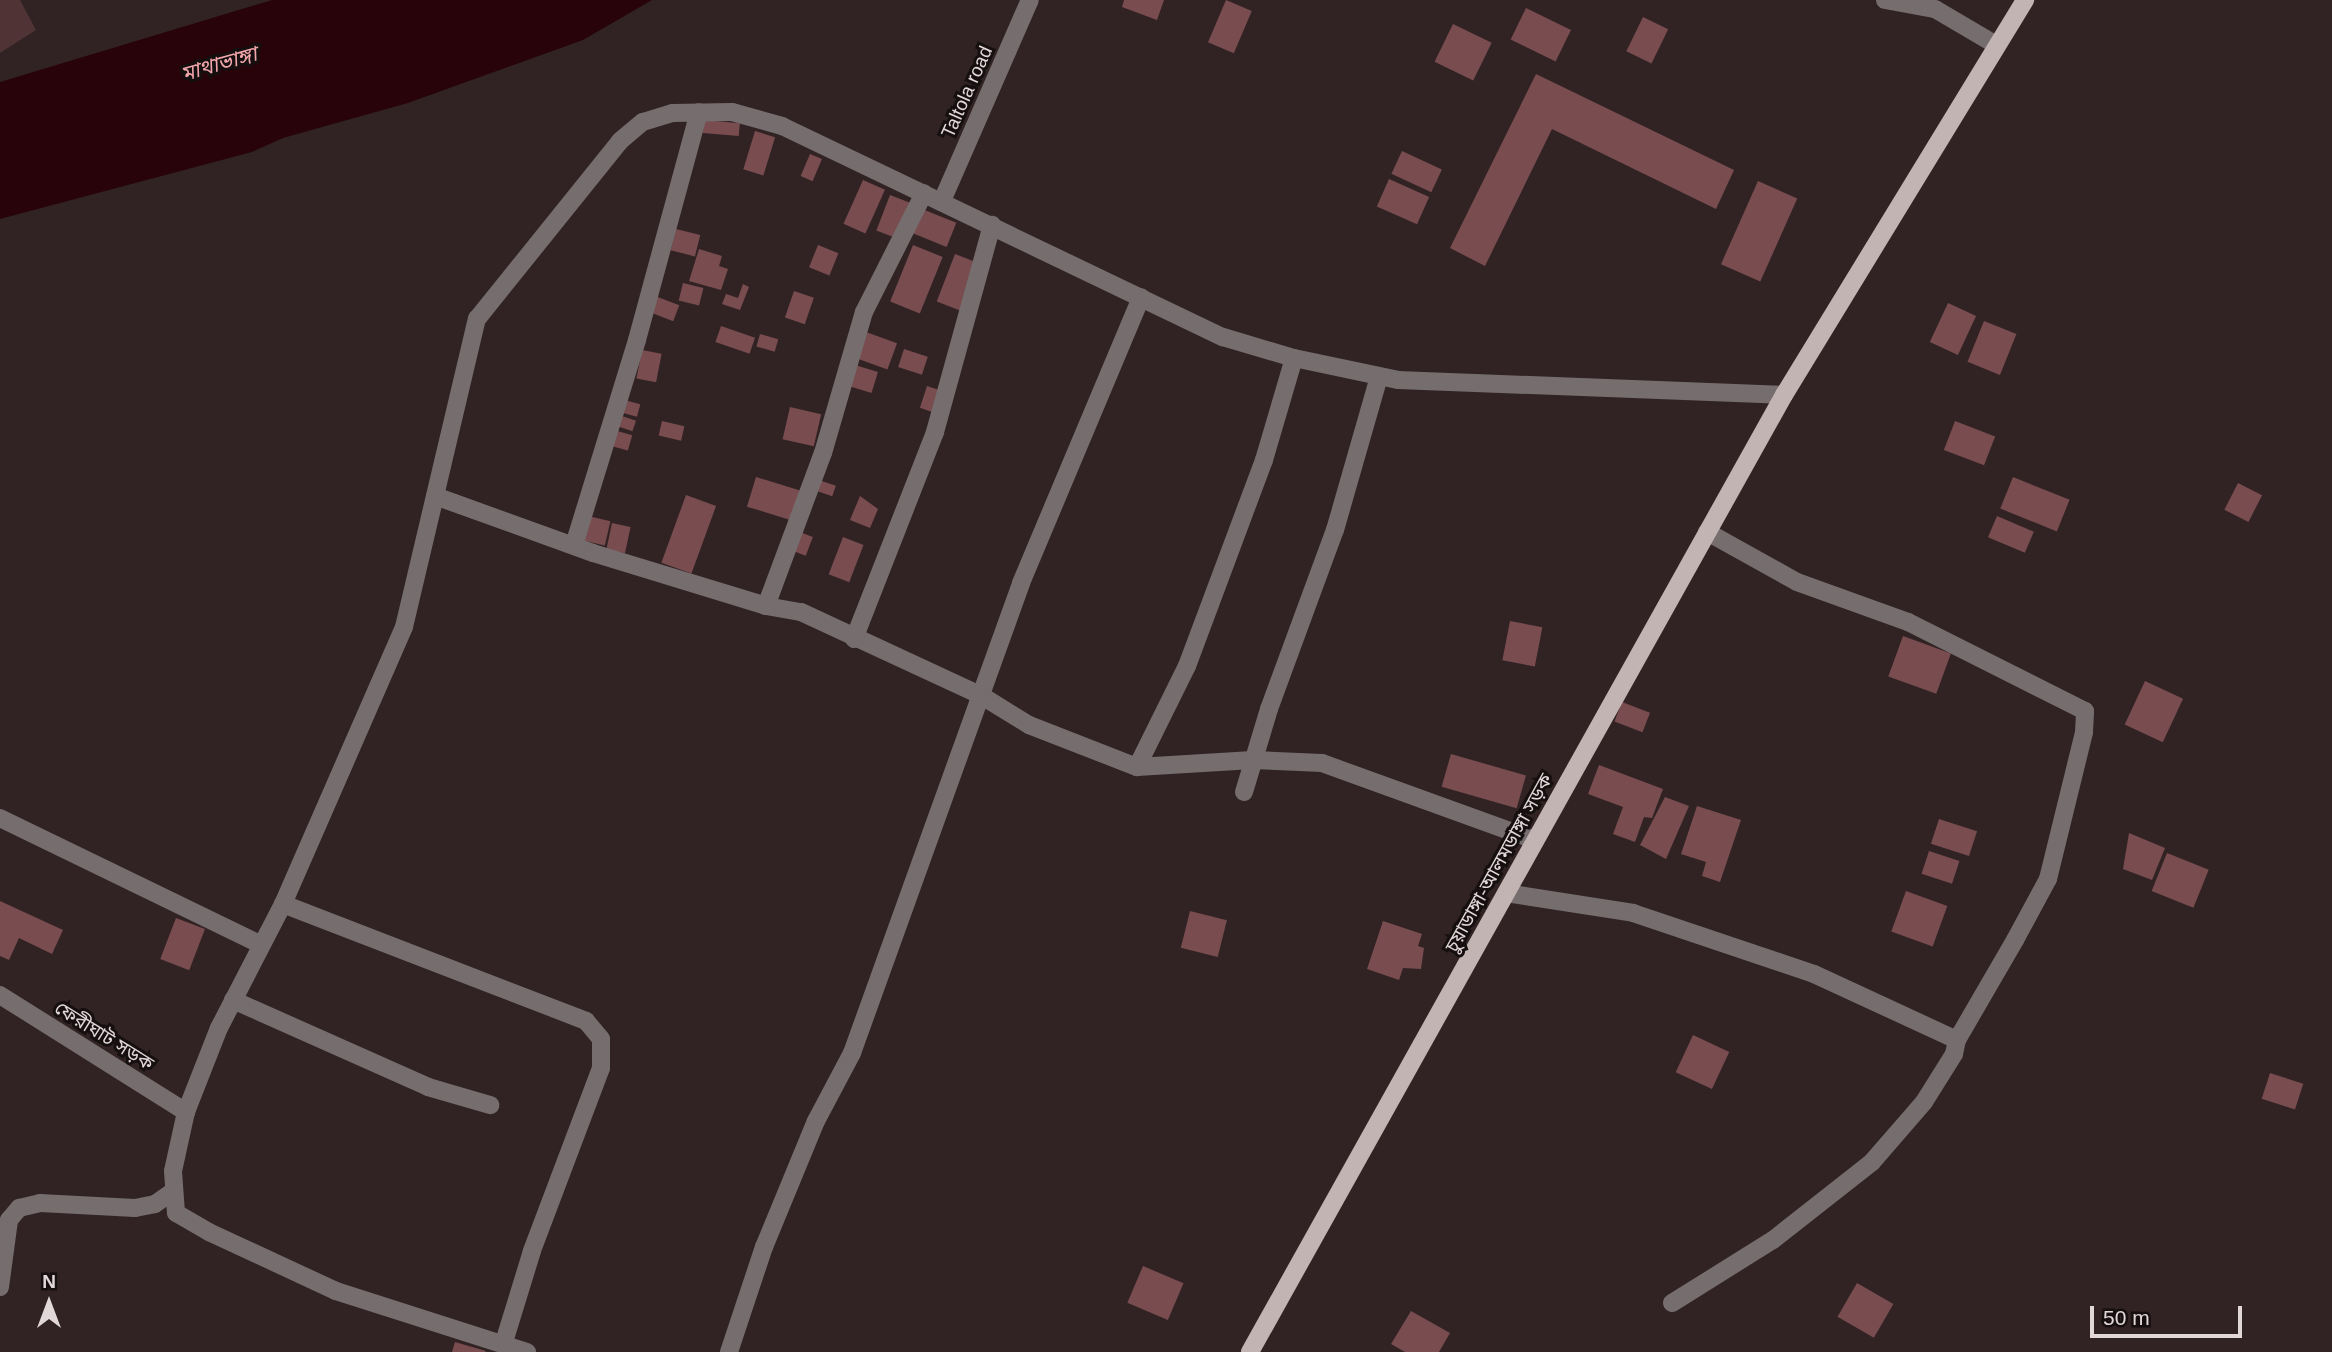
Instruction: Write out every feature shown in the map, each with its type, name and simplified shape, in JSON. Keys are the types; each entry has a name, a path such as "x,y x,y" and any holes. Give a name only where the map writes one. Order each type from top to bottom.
{"main road":[{"name":"চুয়াডাঙ্গা-আলমডাঙ্গা সড়ক","path":"1250,1352 1784,395 2025,0"}],"street":[{"name":"Taltola road","path":"943,201 1030,0"},
{"path":"1885,0 1935,9 1996,44"},
{"path":"527,1352 504,1342 336,1291 176,1213 171,1193 186,1112 233,1000 283,904 404,627 477,319 620,141 643,122 673,113 732,112 782,126 1223,337 1294,358 1379,377 1784,395"},
{"path":"574,544 637,340 699,113"},
{"path":"766,606 823,453 864,312 924,192"},
{"path":"855,639 935,432 992,225"},
{"path":"729,1352 764,1247 816,1121 852,1053 1044,526 1140,297"},
{"path":"1137,766 1187,666 1264,460 1294,358"},
{"path":"1244,793 1253,760 1335,530 1379,377"},
{"path":"435,496 766,606 800,612 982,696 1029,725 1137,766 1253,760 1322,763 1535,840"},
{"path":"1672,1303 1773,1240 1872,1162 1924,1102 1954,1054 1957,1041 2048,879 2084,732 2085,711 1908,622 1797,582 1707,532"},
{"path":"0,818 260,944"},
{"path":"1506,893 1633,913 1814,974 1957,1041"},
{"path":"283,904 586,1021 601,1040 601,1068 532,1251 504,1342"},
{"name":"ফেরীঘাট সড়ক","path":"0,995 186,1112"},
{"path":"233,1000 428,1087 490,1105"},
{"path":"0,1287 9,1220 19,1208 40,1203 135,1208 155,1204 171,1193"}],"shaded area":[{"path":"0,0 20,0 36,30 0,53"}],"water":[{"name":"মাথাভাঙ্গা","path":"272,0 652,0 583,40 408,103 283,138 252,152 0,219 0,82"}],"building":[{"path":"1124,0 1164,0 1157,20 1122,7"},
{"path":"1226,0 1252,11 1234,53 1208,42"},
{"path":"1526,8 1571,30 1556,61 1511,39"},
{"path":"1643,17 1668,29 1652,63 1626,51"},
{"path":"1453,24 1492,43 1473,81 1435,62"},
{"path":"1536,74 1734,170 1716,209 1552,129 1485,266 1450,248"},
{"path":"704,120 740,123 739,136 703,133"},
{"path":"755,131 775,137 763,175 743,169"},
{"path":"1402,151 1442,170 1431,192 1391,174"},
{"path":"810,154 822,159 813,181 801,176"},
{"path":"1389,179 1429,197 1417,224 1377,206"},
{"path":"863,180 885,190 865,234 843,224"},
{"path":"1758,181 1797,198 1760,282 1721,264"},
{"path":"890,195 913,204 900,239 876,230"},
{"path":"922,209 956,223 947,247 912,233"},
{"path":"676,229 700,235 695,256 671,250"},
{"path":"818,245 838,253 829,275 809,267"},
{"path":"913,245 943,257 920,314 890,302"},
{"path":"699,249 722,256 719,266 728,269 721,290 689,281"},
{"path":"955,254 978,263 960,311 937,302"},
{"path":"683,283 703,288 699,306 679,300"},
{"path":"743,284 749,287 740,310 722,304 726,294 738,298"},
{"path":"794,291 814,298 805,324 785,317"},
{"path":"655,296 679,305 673,321 649,312"},
{"path":"1948,303 1976,316 1958,355 1930,342"},
{"path":"1984,321 2016,334 2000,375 1968,362"},
{"path":"721,326 755,338 750,354 715,342"},
{"path":"866,332 897,343 887,370 856,358"},
{"path":"760,334 778,339 775,352 756,346"},
{"path":"904,349 928,357 922,375 898,367"},
{"path":"642,350 662,354 656,382 636,378"},
{"path":"855,365 878,372 872,393 849,386"},
{"path":"927,386 939,390 932,412 920,408"},
{"path":"621,399 640,404 637,417 618,412"},
{"path":"790,407 821,414 814,446 783,439"},
{"path":"619,415 636,421 632,431 615,425"},
{"path":"662,421 684,426 681,441 659,436"},
{"path":"1955,421 1995,436 1984,465 1944,450"},
{"path":"614,430 632,435 628,451 610,445"},
{"path":"756,477 801,491 792,520 747,507"},
{"path":"2013,477 2070,500 2057,531 2000,509"},
{"path":"816,479 836,486 832,496 812,489"},
{"path":"2238,483 2262,495 2248,522 2224,510"},
{"path":"686,495 716,506 691,574 661,563"},
{"path":"860,496 878,509 870,528 850,520"},
{"path":"588,516 610,521 605,546 582,540"},
{"path":"1997,516 2034,532 2025,553 1988,537"},
{"path":"612,523 631,527 625,553 606,549"},
{"path":"797,531 813,537 806,556 790,550"},
{"path":"843,537 864,545 849,582 829,574"},
{"path":"1510,621 1542,627 1535,667 1502,660"},
{"path":"1903,636 1951,653 1936,694 1888,676"},
{"path":"2145,681 2183,699 2163,742 2125,725"},
{"path":"1622,702 1650,713 1642,732 1614,722"},
{"path":"1451,754 1526,775 1517,808 1442,787"},
{"path":"1599,765 1663,789 1652,818 1644,817 1635,842 1613,834 1623,807 1588,794"},
{"path":"1665,797 1689,806 1666,859 1640,845"},
{"path":"1697,806 1741,820 1720,882 1702,876 1706,862 1681,854"},
{"path":"1939,819 1977,831 1969,856 1931,844"},
{"path":"2129,833 2165,848 2152,880 2123,869"},
{"path":"1929,851 1959,861 1952,884 1922,874"},
{"path":"2167,853 2209,870 2193,908 2152,891"},
{"path":"1906,891 1947,906 1933,946 1891,931"},
{"path":"0,901 63,930 52,954 19,938 9,960 0,956"},
{"path":"1190,911 1227,920 1218,957 1181,948"},
{"path":"176,918 205,929 189,970 160,959"},
{"path":"1383,921 1422,934 1418,946 1424,948 1421,969 1403,968 1399,980 1367,969"},
{"path":"1693,1035 1729,1052 1712,1089 1676,1072"},
{"path":"2270,1073 2303,1084 2295,1109 2262,1099"},
{"path":"1143,1266 1184,1283 1168,1320 1127,1303"},
{"path":"1857,1283 1893,1304 1874,1338 1838,1317"},
{"path":"1411,1311 1450,1333 1439,1352 1405,1352 1391,1344"},
{"path":"455,1342 486,1351 452,1352"}]}
